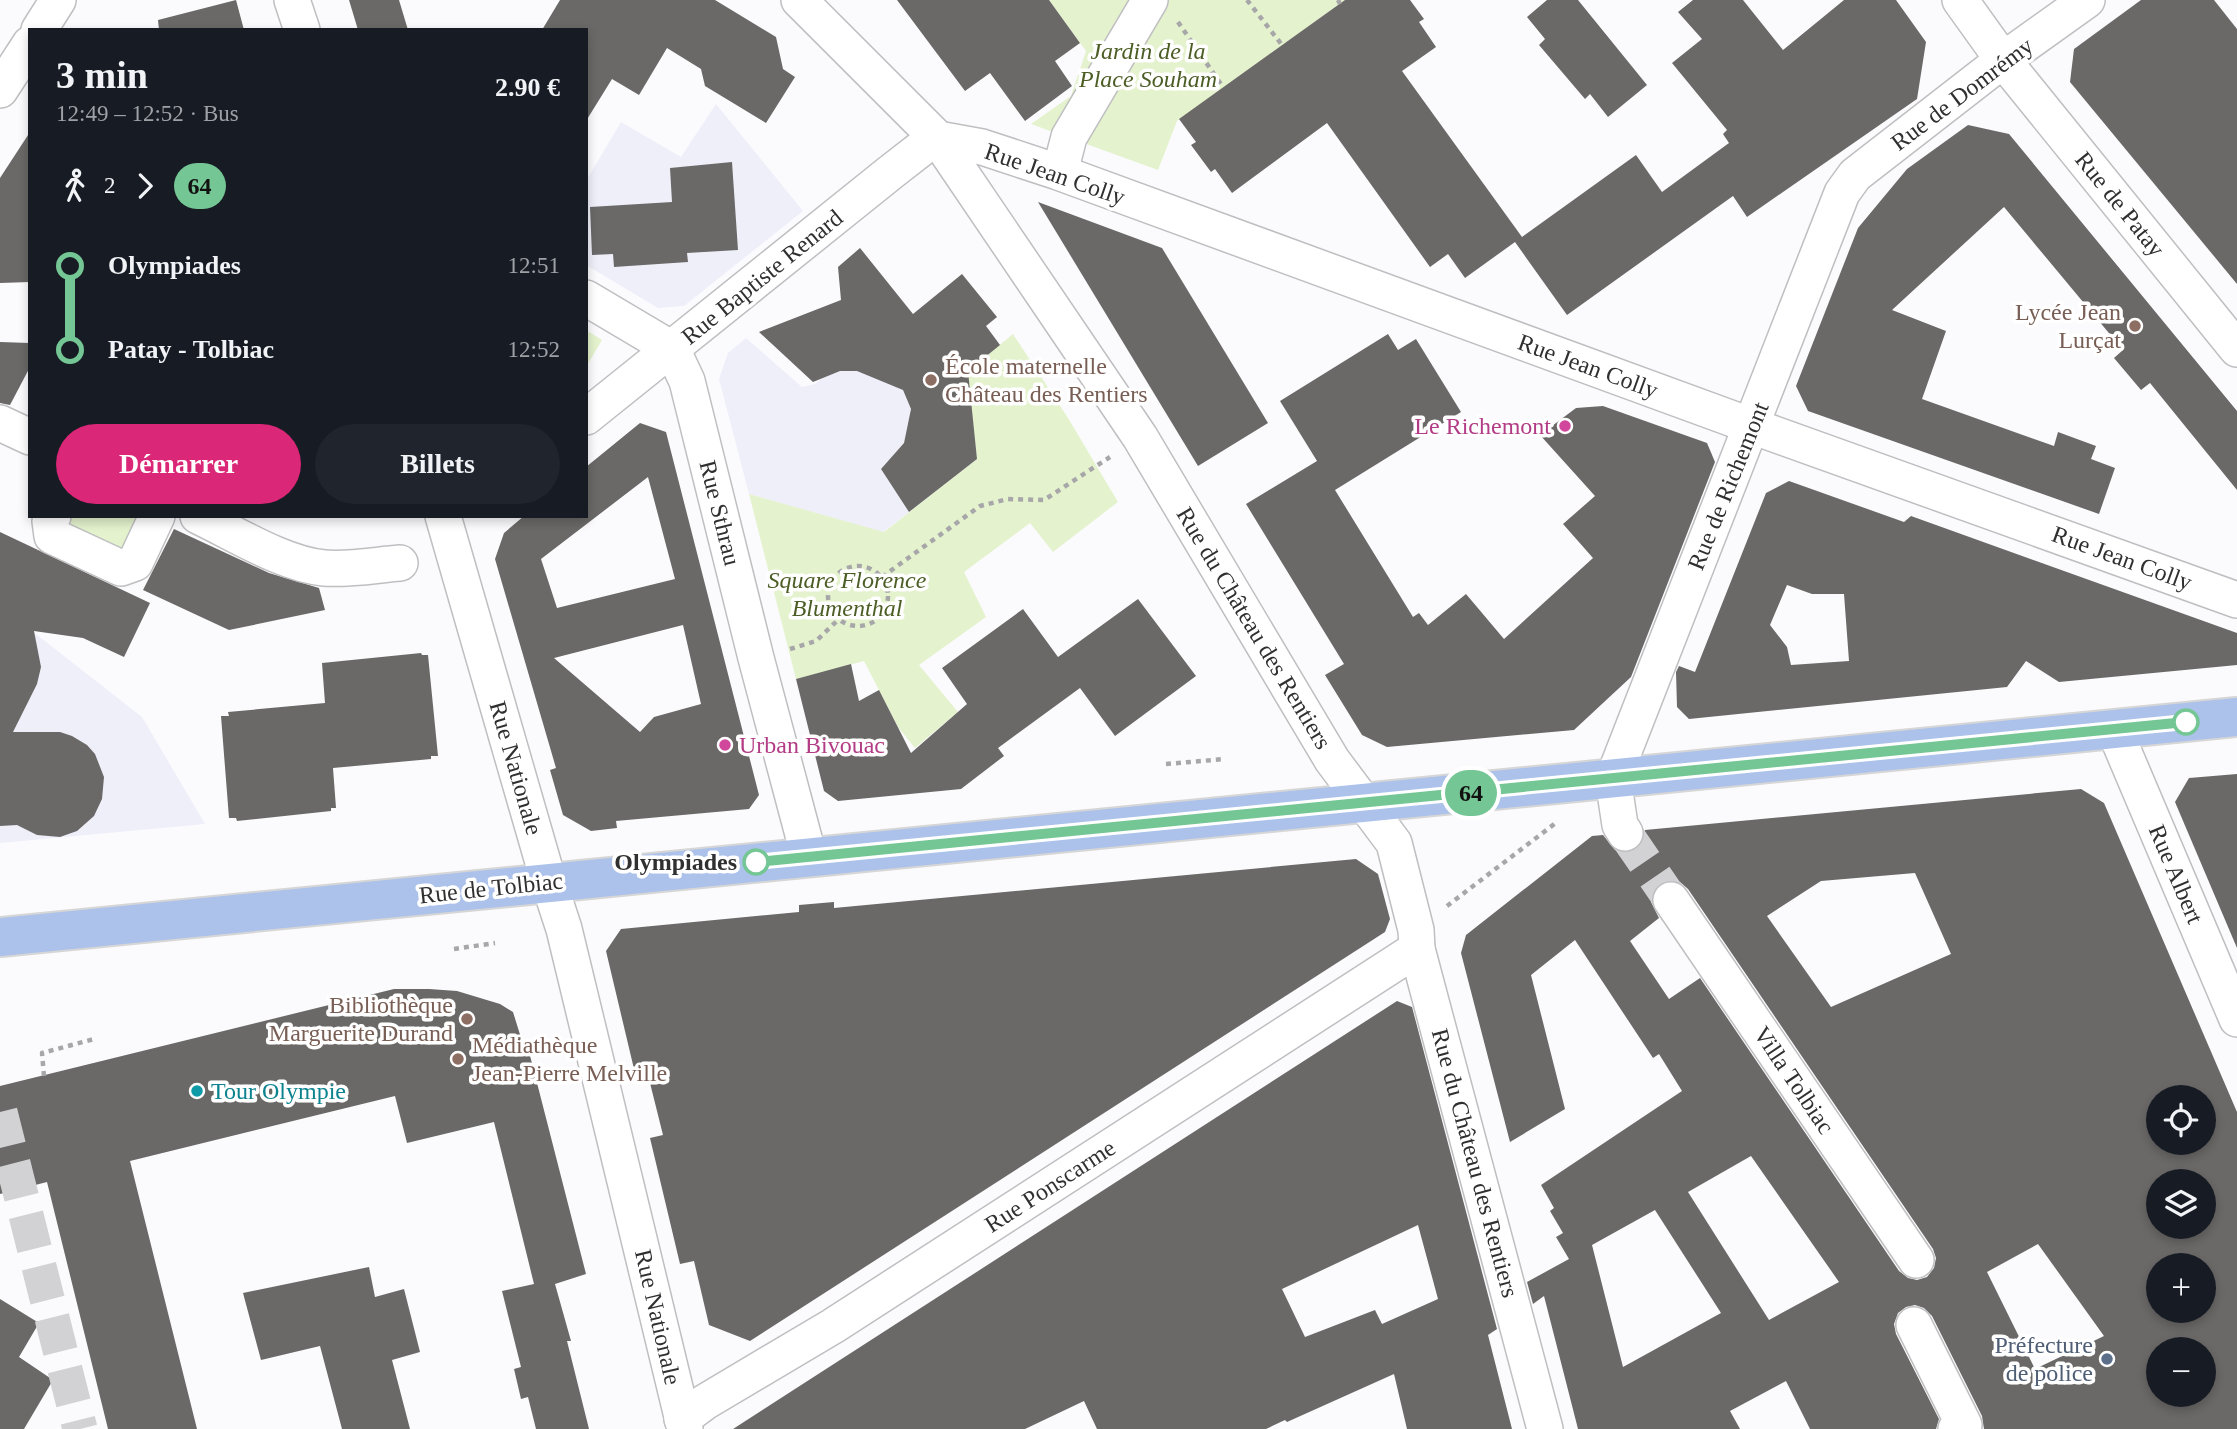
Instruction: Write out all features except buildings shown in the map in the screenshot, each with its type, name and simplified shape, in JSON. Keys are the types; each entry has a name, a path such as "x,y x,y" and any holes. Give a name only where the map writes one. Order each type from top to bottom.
{"main road":[{"name":"Rue de Tolbiac","path":"0,937 2237,717"}],"street":[{"path":"40,28 58,0"},
{"path":"292,0 301,28"},
{"name":"Rue du Château des Rentiers","path":"799,0 938,139 1140,437 1332,760 1395,844 1417,940 1545,1429"},
{"path":"1062,164 1069,137 1150,0"},
{"name":"Rue de Patay","path":"1960,0 2003,60 2237,349"},
{"name":"Rue de Domrémy","path":"1842,192 1855,175 2003,60 2087,0"},
{"path":"0,90 28,47"},
{"name":"Rue Baptiste Renard","path":"588,415 891,172 938,139"},
{"name":"Rue Jean Colly","path":"938,139 982,147 1058,172 2237,600"},
{"name":"Rue de Richemont","path":"1613,779 1842,192"},
{"path":"588,299 672,349"},
{"name":"Rue Sthrau","path":"672,349 687,380 809,858"},
{"path":"0,423 28,436"},
{"path":"52,518 52,536 121,568 135,563 156,518"},
{"path":"202,518 292,561 346,568 400,562"},
{"name":"Rue Nationale","path":"450,520 573,962 683,1424"},
{"name":"Rue Albert","path":"2114,729 2237,1019"},
{"path":"1613,779 1620,825 1625,833"},
{"name":"Villa Tolbiac","path":"1671,900 1916,1259"},
{"name":"Rue Ponscarme","path":"683,1424 705,1402 843,1320 1417,940"},
{"path":"1914,1325 1964,1425 1956,1429"}],"path":[{"path":"1247,0 1282,45"},
{"path":"1178,22 1223,87"},
{"path":"882,577 980,506 1008,499 1044,500 1140,437"},
{"path":"855,566 874,570 882,577 889,595 883,614 867,625 847,625 832,612 828,599 831,583 845,569 855,566"},
{"path":"756,658 816,641 839,620"},
{"path":"1166,764 1225,758"},
{"path":"1417,940 1564,817"},
{"path":"454,949 495,943"},
{"path":"44,1076 42,1053 94,1039"}],"shaded area":[{"path":"716,104 803,211 684,306 658,308 588,266 588,178 621,122 681,157"},
{"path":"746,338 802,387 815,384 840,371 897,377 911,409 904,443 881,469 909,512 883,532 749,494 719,379 728,353"},
{"path":"0,606 142,717 205,824 0,843"}],"green space":[{"name":"Jardin de la Place Souham","path":"1049,0 1345,0 1177,121 1158,170 1031,124 1071,96 1086,51"},
{"path":"588,331 602,340 588,364"},
{"name":"Square Florence Blumenthal","path":"1013,334 1068,418 1118,502 1053,552 1030,523 964,572 986,617 919,665 958,712 915,748 898,727 864,661 796,679 749,494 884,532 977,459 969,386 959,374 975,365"},
{"path":"61,518 146,518 125,558 60,520"}],"tunnel":[{"path":"1625,833 1671,900"},
{"path":"0,1112 80,1429"}],"bus line":[{"name":"64","path":"756,862 2186,722"}],"place":[{"name":"Lycée Jean Lurçat","path":"2135,326"},
{"name":"École maternelle Château des Rentiers","path":"931,380"},
{"name":"Le Richemont","path":"1565,426"},
{"name":"Urban Bivouac","path":"725,745"},
{"name":"Olympiades","path":"756,862"},
{"name":"Bibliothèque Marguerite Durand","path":"467,1019"},
{"name":"Médiathèque Jean-Pierre Melville","path":"458,1059"},
{"name":"Tour Olympie","path":"197,1091"},
{"name":"Préfecture de police","path":"2107,1359"}]}
